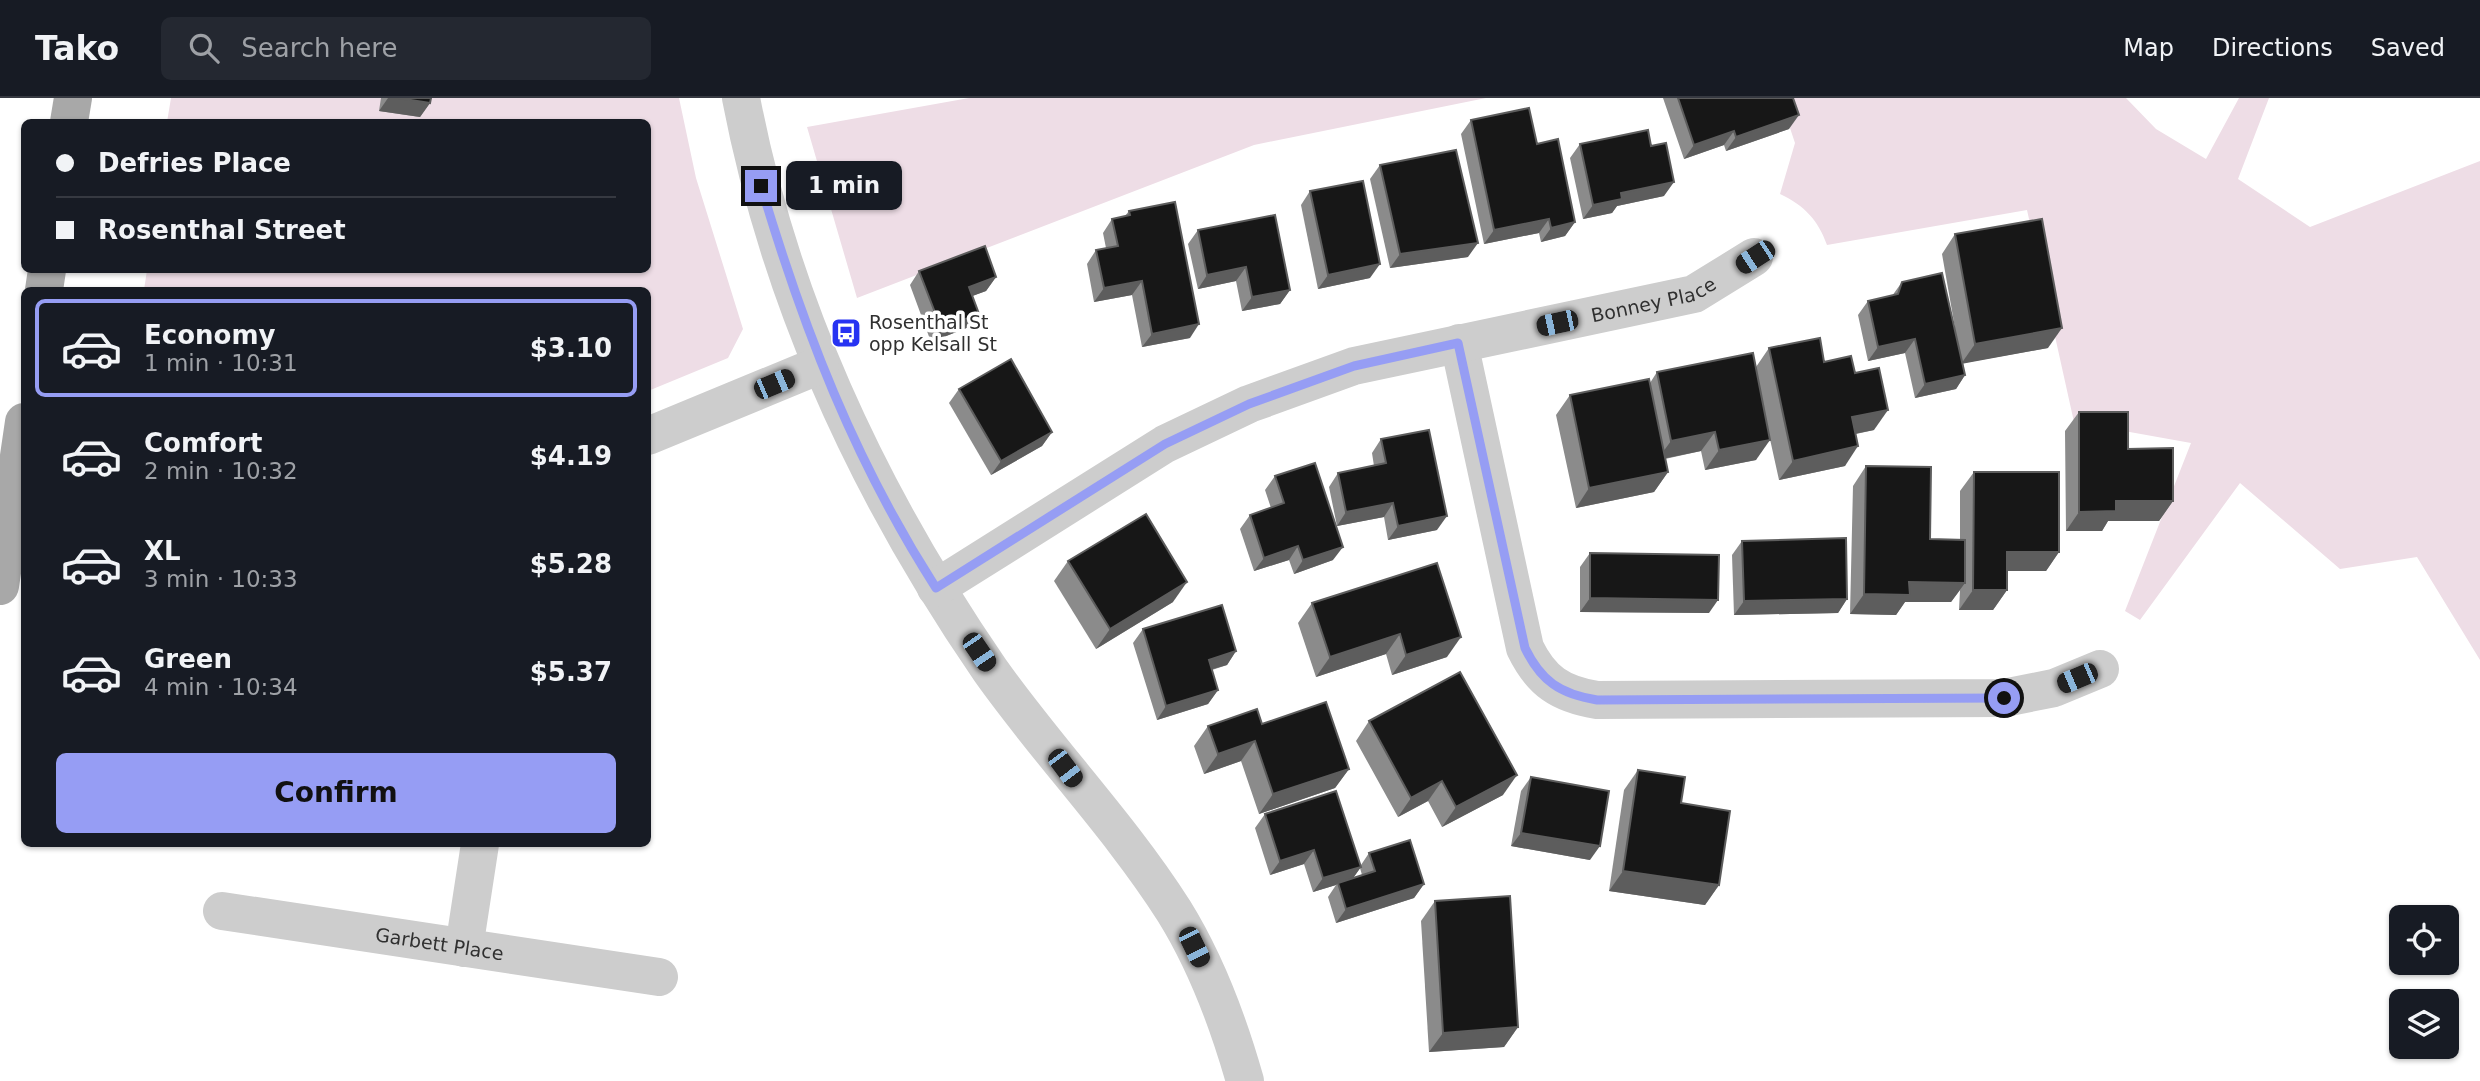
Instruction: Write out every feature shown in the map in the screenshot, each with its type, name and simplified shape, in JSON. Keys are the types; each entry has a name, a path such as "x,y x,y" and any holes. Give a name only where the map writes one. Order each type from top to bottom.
{"main road":[{"path":"70,119 73,98"},
{"path":"0,586 21,442"}],"street":[{"path":"741,98 779,247 820,365 893,517 992,672 1174,911 1219,999 1245,1081"},
{"name":"Bonney Place","path":"936,588 1165,444 1249,404 1354,366 1694,294 1755,257"},
{"path":"1458,343 1525,648 1545,681 1559,690 1597,700 2004,698 2054,688 2099,669"},
{"path":"651,435 820,365"},
{"path":"464,948 480,847"},
{"name":"Garbett Place","path":"222,911 659,977"}],"shaded area":[{"path":"171,98 679,98 696,178 743,329 728,358 651,390 651,287 144,287 147,273 651,273 651,119 168,119"},
{"path":"969,98 1486,98 1254,145 857,298 807,127"},
{"path":"1780,98 2126,98 2156,129 2206,159 2239,98 2269,98 2238,179 2310,227 2480,161 2480,660 2417,557 2340,569 2240,483 2140,620 2125,611 2191,443 2074,422 2027,210 1827,245 1810,215 1780,194 1795,143"}],"building":[{"path":"398,98 431,98 430,103"},
{"path":"1678,98 1793,98 1799,115 1736,137 1734,131 1694,145"},
{"path":"1529,108 1537,144 1558,139 1575,222 1551,228 1549,219 1494,230 1471,120"},
{"path":"1648,130 1651,146 1666,143 1674,182 1621,193 1622,199 1593,205 1580,144"},
{"path":"1456,150 1478,243 1400,254 1380,165"},
{"path":"1363,181 1380,264 1328,275 1310,191"},
{"path":"1175,202 1199,324 1152,334 1142,281 1104,288 1096,250 1118,246 1112,219 1130,215 1129,211"},
{"path":"1275,215 1290,290 1252,297 1246,267 1207,275 1198,230"},
{"path":"2042,219 2062,328 1975,344 1955,234"},
{"path":"985,246 996,277 969,287 979,314 941,328 919,271"},
{"path":"1942,273 1965,375 1925,384 1915,339 1878,347 1868,301 1898,294 1902,282"},
{"path":"1820,338 1824,362 1851,356 1855,373 1879,368 1888,410 1852,417 1858,446 1793,461 1769,348"},
{"path":"1753,353 1770,440 1719,450 1715,432 1671,441 1657,372"},
{"path":"1011,359 1052,432 1001,461 959,389"},
{"path":"1649,379 1668,472 1589,488 1570,395"},
{"path":"2079,412 2128,412 2128,449 2173,448 2173,501 2116,501 2116,511 2079,512"},
{"path":"1429,430 1447,516 1398,526 1393,503 1346,512 1338,473 1386,463 1381,439"},
{"path":"1315,463 1343,547 1303,560 1298,546 1264,558 1250,515 1284,503 1275,476"},
{"path":"1866,466 1931,467 1930,539 1965,540 1965,583 1909,582 1910,595 1864,594"},
{"path":"1974,472 2059,472 2059,552 2007,552 2007,590 1973,590"},
{"path":"1146,514 1187,582 1110,629 1068,561"},
{"path":"1846,538 1847,599 1744,601 1742,541"},
{"path":"1590,553 1719,555 1718,600 1590,598"},
{"path":"1437,563 1461,637 1406,655 1400,634 1330,657 1312,603"},
{"path":"1222,605 1236,651 1209,660 1218,690 1166,706 1143,629"},
{"path":"1460,672 1517,775 1456,807 1442,781 1411,798 1369,721"},
{"path":"1326,702 1349,769 1273,794 1255,741 1218,754 1208,726 1257,709 1262,724"},
{"path":"1638,770 1685,777 1681,803 1730,811 1719,885 1623,871"},
{"path":"1531,777 1609,791 1600,846 1521,833"},
{"path":"1336,791 1361,867 1323,878 1314,850 1280,861 1265,814"},
{"path":"1410,840 1424,884 1346,909 1338,883 1375,871 1369,853"},
{"path":"1510,896 1518,1027 1443,1033 1435,901"}],"place":[{"name":"Rosenthal St opp Kelsall St","path":"846,333"}],"route":[{"path":"761,186 820,365 893,517 936,588 961,569 1165,444 1249,404 1354,366 1458,343 1525,648 1545,681 1578,697 1597,700 2004,698"}]}
